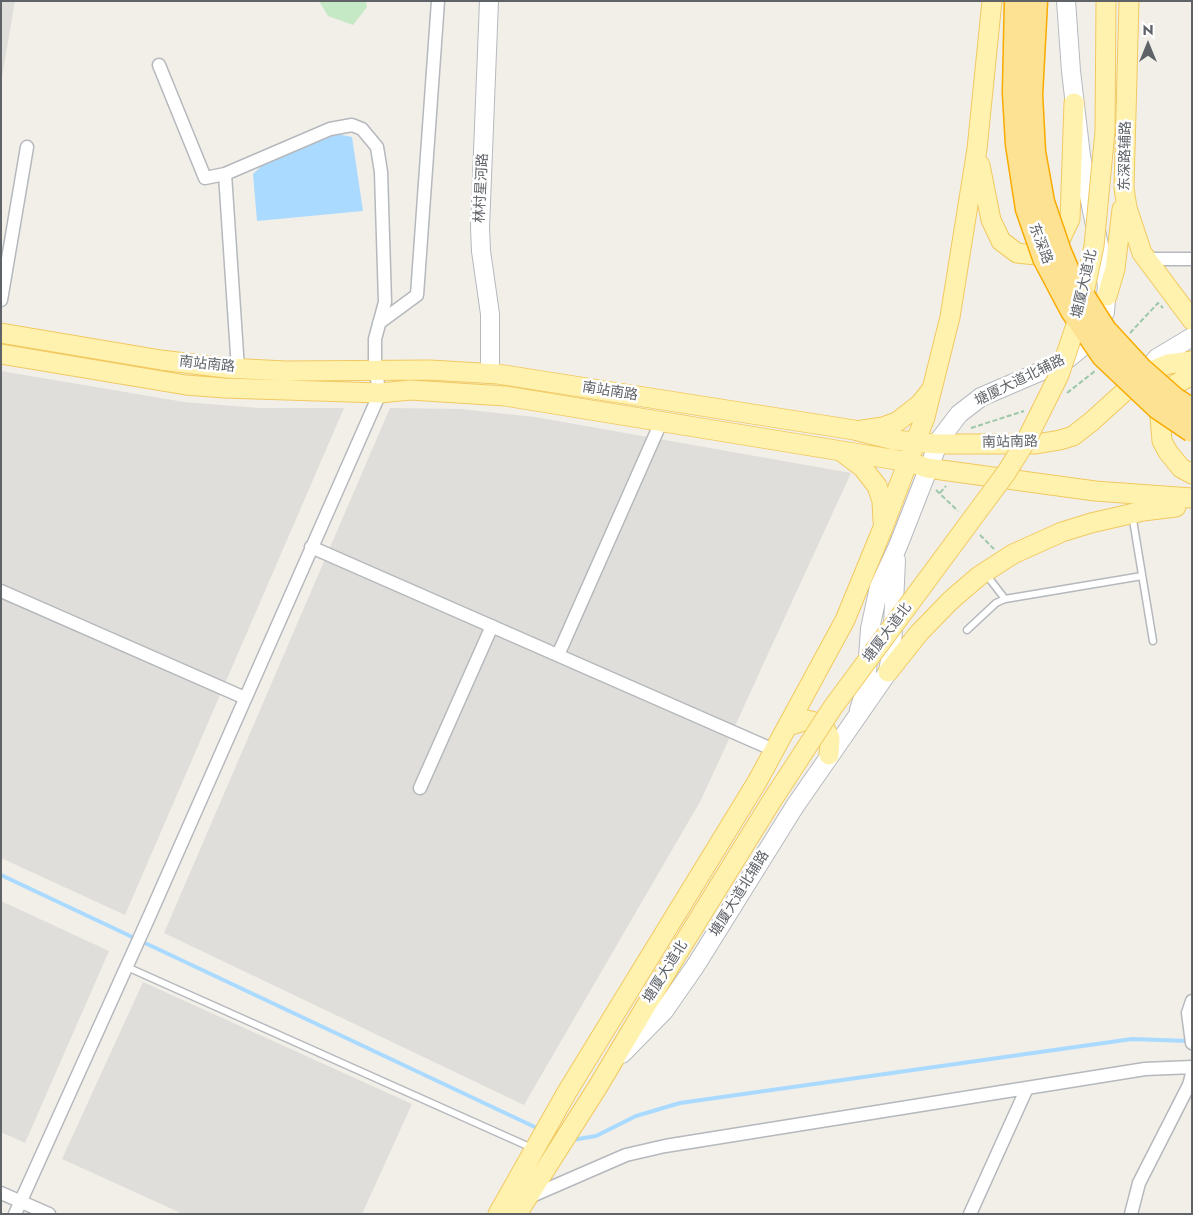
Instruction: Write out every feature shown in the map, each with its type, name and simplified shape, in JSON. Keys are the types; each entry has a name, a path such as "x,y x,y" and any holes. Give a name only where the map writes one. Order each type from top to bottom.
{"highway":[{"name":"东深路","path":"1016,1 1014,93 1018,152 1028,209 1044,258 1072,311 1103,356 1151,402 1192,431"},
{"name":"东深路","path":"1036,1 1031,95 1034,152 1044,202 1060,252 1069,273 1104,330 1141,369 1174,399 1192,410"}],"main road":[{"name":"林村星河路","path":"489,1 480,227 481,251 490,314 490,373"},
{"name":"塘厦大道北","path":"498,1214 535,1146 788,726 845,620 882,530 916,443 934,385 957,283 977,149 992,1"},
{"name":"塘厦大道北辅路","path":"859,710 866,687 870,629 876,598 937,444 949,425 969,406 999,389 1066,360 1090,341 1104,312 1107,296 1081,156 1074,103 1066,1"},
{"name":"塘厦大道北","path":"521,1206 597,1088 674,959 833,708 1006,473 1026,441 1059,375 1079,316 1097,228 1105,131 1106,1"},
{"name":"东深路辅路","path":"1129,1 1124,188 1130,223 1142,253 1148,259 1169,303 1192,320"},
{"path":"977,149 991,220 1001,241 1017,253 1036,255 1044,252 1060,240 1070,218 1074,103"},
{"path":"1107,296 1116,261 1124,188"},
{"path":"1169,303 1192,309"},
{"name":"南站南路","path":"1,332 161,360 238,369 490,373 854,430 882,438 937,444 1036,444 1073,436 1144,374 1168,364 1192,361"},
{"path":"1144,374 1157,358 1192,337"},
{"name":"南站南路","path":"1,354 186,385 260,390 380,393 410,390 505,396 662,420 909,462 927,468 1124,494 1192,498"},
{"path":"1192,375 1176,384 1168,394 1160,417 1162,441 1168,452 1181,468 1192,474"},
{"path":"854,430 883,427 897,422 920,404 934,385"},
{"path":"838,450 856,461 877,486 883,510 882,530"},
{"path":"888,672 934,616 984,572 1034,544 1091,523 1132,513 1192,506"},
{"name":"塘厦大道北辅路","path":"608,1069 664,1010 691,972 829,755 859,710 888,672 892,648 893,594 898,546"},
{"path":"788,726 806,720 822,724 830,738 829,755"}],"street":[{"path":"379,323 417,295 438,1"},
{"path":"15,1214 149,918 380,393 375,370 375,339 385,302 381,172 377,147 362,129 352,125 330,129 225,174 205,178 159,65"},
{"path":"1,300 27,147"},
{"path":"225,174 238,369"},
{"path":"1148,259 1192,259"},
{"path":"558,655 662,420"},
{"path":"312,547 774,750"},
{"path":"1,591 245,698"},
{"path":"420,788 492,626"},
{"path":"1192,1001 1188,1013 1192,1043"},
{"path":"521,1206 626,1155 665,1146 1145,1069 1192,1067"},
{"path":"1130,1214 1139,1183 1189,1086 1192,1074"},
{"path":"970,1214 1027,1088"},
{"path":"1,1193 49,1214"}],"lane":[{"path":"1132,513 1153,641"},
{"path":"984,572 1006,598"},
{"path":"967,630 996,603 1006,598 1142,576"},
{"path":"127,967 535,1146"}],"path":[{"path":"1126,338 1158,303 1169,303"},
{"path":"1062,396 1079,385 1099,367"},
{"path":"966,430 1027,410"}],"shaded area":[{"path":"1,1 15,1 1,83"},
{"path":"1,371 184,402 259,408 344,408 125,915 1,858"},
{"path":"390,408 460,409 535,417 851,473 701,800 524,1105 164,933"},
{"path":"1,901 109,951 25,1143 1,1132"},
{"path":"143,982 412,1104 362,1214 183,1214 62,1159"}],"green space":[{"path":"319,1 366,1 367,7 353,25 328,16"}],"water":[{"path":"332,133 352,137 363,211 257,221 253,174 271,157"}],"waterway":[{"path":"1,875 539,1129"},
{"path":"572,1140 596,1136 636,1116 680,1103 1132,1039 1188,1041"}]}
